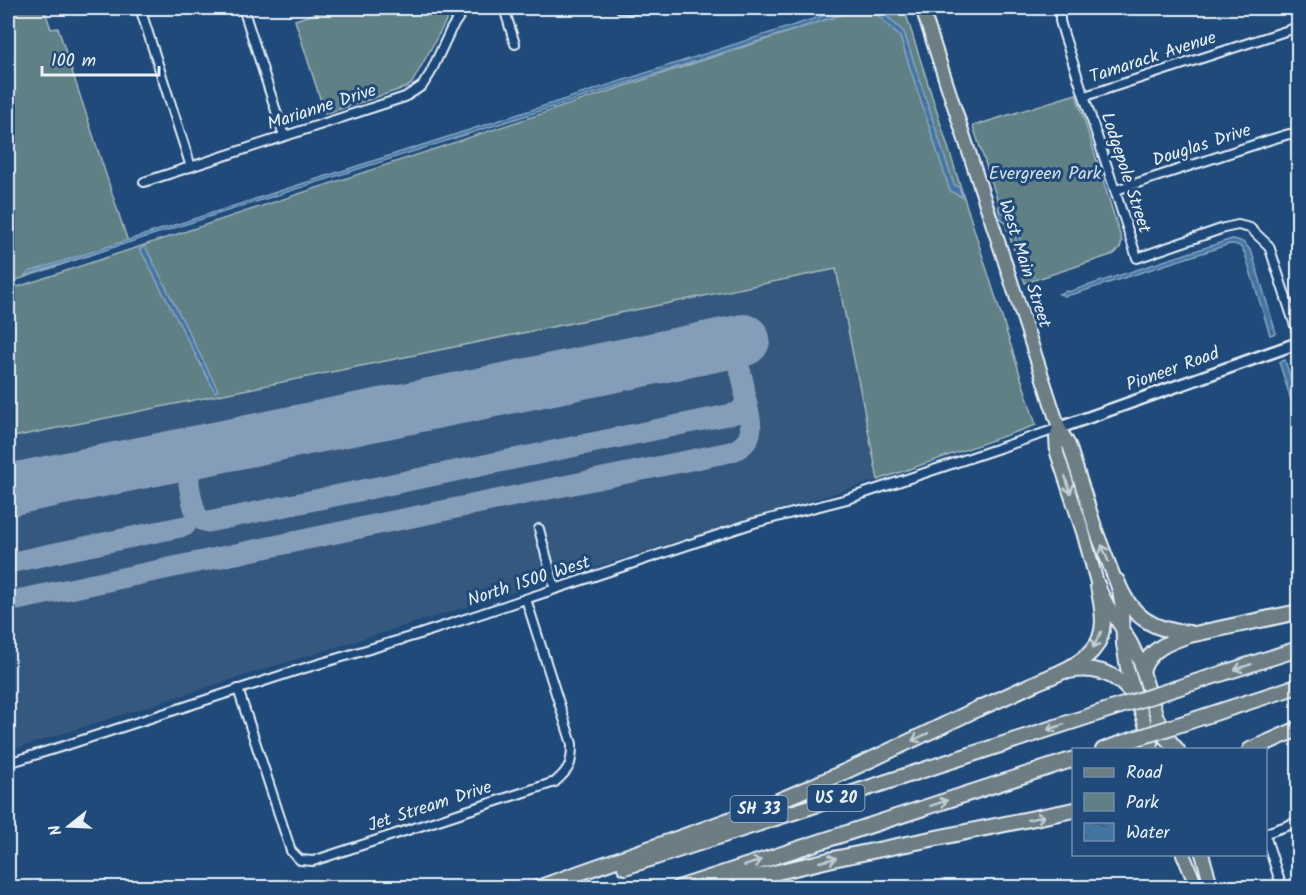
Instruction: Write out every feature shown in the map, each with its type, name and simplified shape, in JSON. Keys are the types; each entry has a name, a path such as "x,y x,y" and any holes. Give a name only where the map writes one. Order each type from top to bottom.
{"highway":[{"path":"1117,581 1124,598 1144,620 1171,631 1201,632"},
{"path":"1055,674 1081,660 1093,650 1099,640 1103,620 1098,586"},
{"path":"1143,669 1148,657 1179,638 1299,612"},
{"name":"US 20","path":"561,888 1299,649"},
{"name":"SH 33","path":"538,888 706,829 775,802 846,772 1055,674 1079,669 1098,670 1122,682 1139,705"},
{"path":"1108,748 1299,686"},
{"path":"1158,721 1164,735 1175,748"},
{"path":"1255,748 1299,729"},
{"name":"US 20","path":"678,888 1072,760"},
{"path":"710,888 833,859 1072,810"}],"main road":[{"name":"West Main Street","path":"922,8 1059,428 1069,445 1097,532 1117,581 1122,608 1123,644 1127,668 1151,746"},
{"name":"West Main Street","path":"1059,428 1056,438 1057,453 1098,586 1136,652 1167,748"},
{"path":"1183,856 1197,888"},
{"path":"1202,856 1212,888"}],"street":[{"path":"140,8 191,167"},
{"path":"243,8 284,136"},
{"name":"Marianne Drive","path":"144,182 405,97 422,86 451,29 465,8"},
{"path":"504,8 515,44"},
{"path":"620,8 638,8"},
{"name":"Lodgepole Street","path":"1060,8 1060,21 1137,258 1224,228 1238,225 1250,228 1269,246 1299,335"},
{"name":"Tamarack Avenue","path":"1085,96 1299,27"},
{"name":"Douglas Drive","path":"1116,190 1269,140 1289,134 1299,135"},
{"name":"Pioneer Road","path":"1059,428 1299,343"},
{"name":"North 1500 West","path":"8,763 420,634 754,523 847,499 1059,428"},
{"path":"539,529 555,589"},
{"name":"Jet Stream Drive","path":"238,690 291,851 300,860 313,861 555,782 567,772 572,758 572,744 526,599"},
{"path":"1267,833 1299,822"},
{"path":"1267,841 1282,888"}],"shaded area":[{"path":"836,268 878,480 265,669 8,751 8,438"}],"green space":[{"path":"17,8 44,8 51,29 58,28 128,242 8,283 8,11"},
{"path":"333,8 453,8 412,83 407,87 325,114 295,20"},
{"path":"861,8 904,8 1036,425 878,480 836,269 8,438 8,290"},
{"name":"Evergreen Park","path":"1076,94 1122,241 1120,248 1114,254 1025,283 973,126"}],"water":[{"path":"847,8 862,8 24,276 29,272"},
{"path":"870,8 878,8 904,32 954,185 959,187 962,197 950,191 900,37"},
{"path":"998,208 1015,223 1029,269 1034,276 1028,278 1012,226 1001,219"},
{"path":"1232,239 1244,243 1252,253 1276,333 1270,335 1245,254 1236,245 1230,244 1077,293 1065,296 1059,294 1068,292"},
{"path":"145,246 218,390 215,392 140,249"},
{"path":"1285,360 1298,402 1298,422 1279,362"}],"taxiway":[{"path":"207,449 193,460 189,475 191,495 197,515 201,520 208,522 737,413 745,402 739,367 731,353 714,346"},
{"path":"8,602 730,452 746,442 751,429 745,396"},
{"path":"157,459 176,464 184,470 189,480"},
{"path":"8,563 185,526"}],"runway":[{"path":"8,490 744,340"}]}
